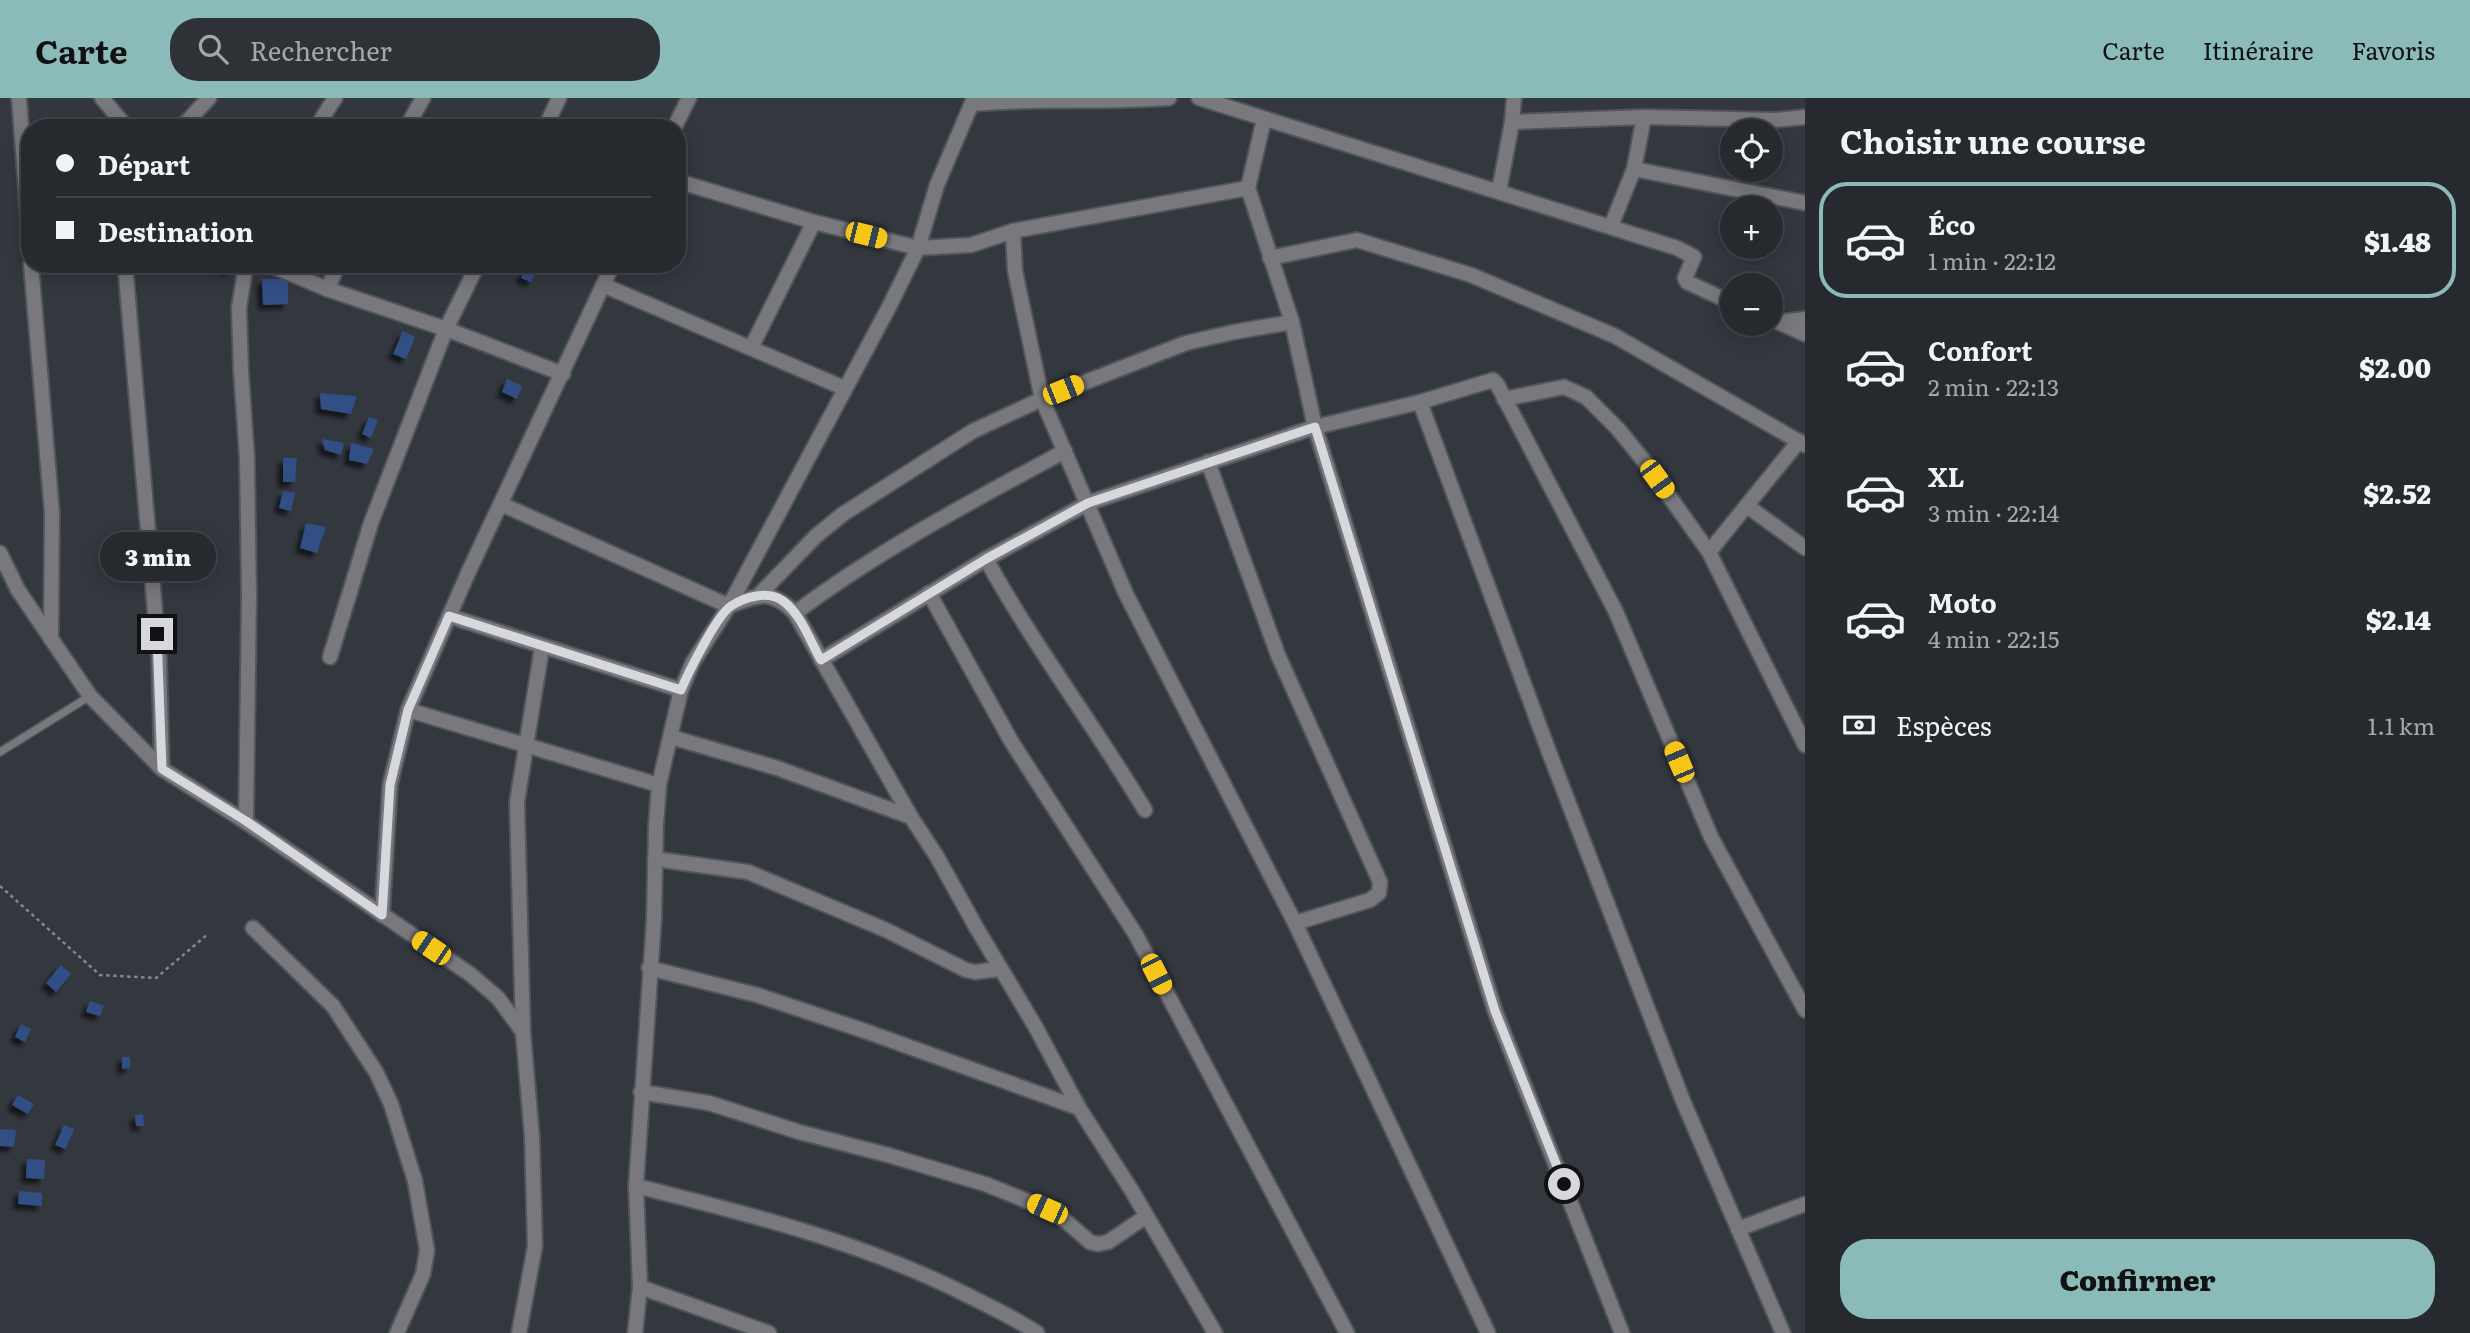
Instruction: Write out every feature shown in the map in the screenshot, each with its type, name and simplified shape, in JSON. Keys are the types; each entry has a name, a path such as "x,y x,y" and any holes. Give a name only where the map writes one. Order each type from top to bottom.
{"street":[{"path":"19,98 21,125"},
{"path":"102,98 120,119"},
{"path":"189,119 209,98"},
{"path":"322,119 335,98"},
{"path":"411,119 423,98"},
{"path":"549,119 559,98"},
{"path":"678,119 689,98"},
{"path":"635,1333 640,1287 636,1186 659,785 681,690 693,662 729,606 889,307 918,248 937,185 973,101 1169,98"},
{"path":"1199,98 1611,226 1692,254 1693,260 1685,278 1687,282 1720,297"},
{"path":"1499,191 1514,98"},
{"path":"1512,122 1644,117 1775,120 1805,117"},
{"path":"1611,226 1634,169 1644,117"},
{"path":"1264,119 1248,188 1292,322 1315,427 1495,1011 1622,1333"},
{"path":"1634,169 1805,203"},
{"path":"686,184 814,222 918,248 971,245 1013,231 1248,188"},
{"path":"751,348 814,222"},
{"path":"1013,231 1015,271 1042,399 1126,594 1295,923 1488,1333"},
{"path":"1270,258 1357,240 1471,275 1615,336 1802,443 1709,552"},
{"path":"32,273 52,513 51,641"},
{"path":"126,273 159,658 162,769"},
{"path":"245,273 239,308 247,458 249,595 246,821"},
{"path":"289,273 563,374"},
{"path":"327,289 335,273"},
{"path":"330,657 371,523 446,329 474,273"},
{"path":"382,915 390,785 408,710 609,273"},
{"path":"603,285 844,388"},
{"path":"1783,320 1805,319"},
{"path":"501,504 729,606 759,595 816,536 843,514 973,431 1042,399 1186,343 1292,322"},
{"path":"1783,324 1805,334"},
{"path":"821,660 986,559 1088,503 1315,427 1420,402 1493,380 1616,612 1711,837 1805,1010"},
{"path":"1504,400 1564,387 1586,397 1618,429 1709,552 1805,745"},
{"path":"1420,402 1682,1101 1783,1333"},
{"path":"794,613 838,580 902,541 1065,451"},
{"path":"1208,463 1278,655 1380,882 1379,893 1370,900 1295,923"},
{"path":"1747,506 1805,548"},
{"path":"0,553 18,590 90,696 162,769 246,821 470,974 498,998 523,1032"},
{"path":"986,559 1050,667 1145,810"},
{"path":"929,593 1011,741 1136,935 1347,1333"},
{"path":"759,595 782,600 794,613 1035,1026 1079,1108 1132,1191 1215,1333"},
{"path":"449,616 681,690"},
{"path":"519,1333 535,1246 533,1137 523,1032 517,802 542,647"},
{"path":"408,710 659,785"},
{"path":"671,737 777,768 911,817"},
{"path":"655,859 748,872 886,930 966,970 975,972 1000,969"},
{"path":"253,928 333,1006 376,1072 391,1104 415,1181 427,1250 423,1274 397,1333"},
{"path":"649,968 757,995 1079,1108"},
{"path":"641,1092 709,1103 799,1132 985,1184 1047,1209 1061,1217 1090,1242 1098,1244 1108,1242 1145,1217"},
{"path":"636,1186 850,1244 951,1287 1020,1321 1037,1333"},
{"path":"1738,1229 1805,1204"},
{"path":"640,1287 769,1333"}],"lane":[{"path":"0,752 90,696"}],"path":[{"path":"0,886 100,975 156,978 208,934"}],"building":[{"path":"523,273 535,274 531,282 521,278"},
{"path":"262,279 288,279 288,304 263,305"},
{"path":"403,331 415,337 406,359 393,354"},
{"path":"507,379 522,386 517,399 502,392"},
{"path":"320,393 357,396 351,414 321,409"},
{"path":"369,417 378,420 371,438 362,434"},
{"path":"322,439 344,443 341,455 325,450"},
{"path":"351,443 374,449 367,464 349,460"},
{"path":"283,458 297,458 295,482 283,482"},
{"path":"283,491 295,493 291,511 279,508"},
{"path":"306,523 326,527 317,553 300,548"},
{"path":"61,965 71,974 56,992 46,983"},
{"path":"90,1001 104,1006 100,1016 86,1012"},
{"path":"21,1024 31,1029 25,1042 15,1037"},
{"path":"122,1057 130,1057 130,1068 122,1069"},
{"path":"18,1095 34,1104 28,1114 12,1105"},
{"path":"143,1114 144,1126 136,1126 135,1115"},
{"path":"64,1125 74,1129 66,1149 55,1145"},
{"path":"0,1129 16,1130 14,1147 0,1146"},
{"path":"27,1159 45,1160 44,1179 26,1178"},
{"path":"19,1191 42,1193 42,1206 18,1204"}],"route":[{"path":"157,634 162,769 246,821 382,915 390,785 408,710 449,616 681,690 693,662 729,606 759,595 772,596 782,600 794,613 821,660 986,559 1088,503 1315,427 1495,1011 1564,1184"}]}
